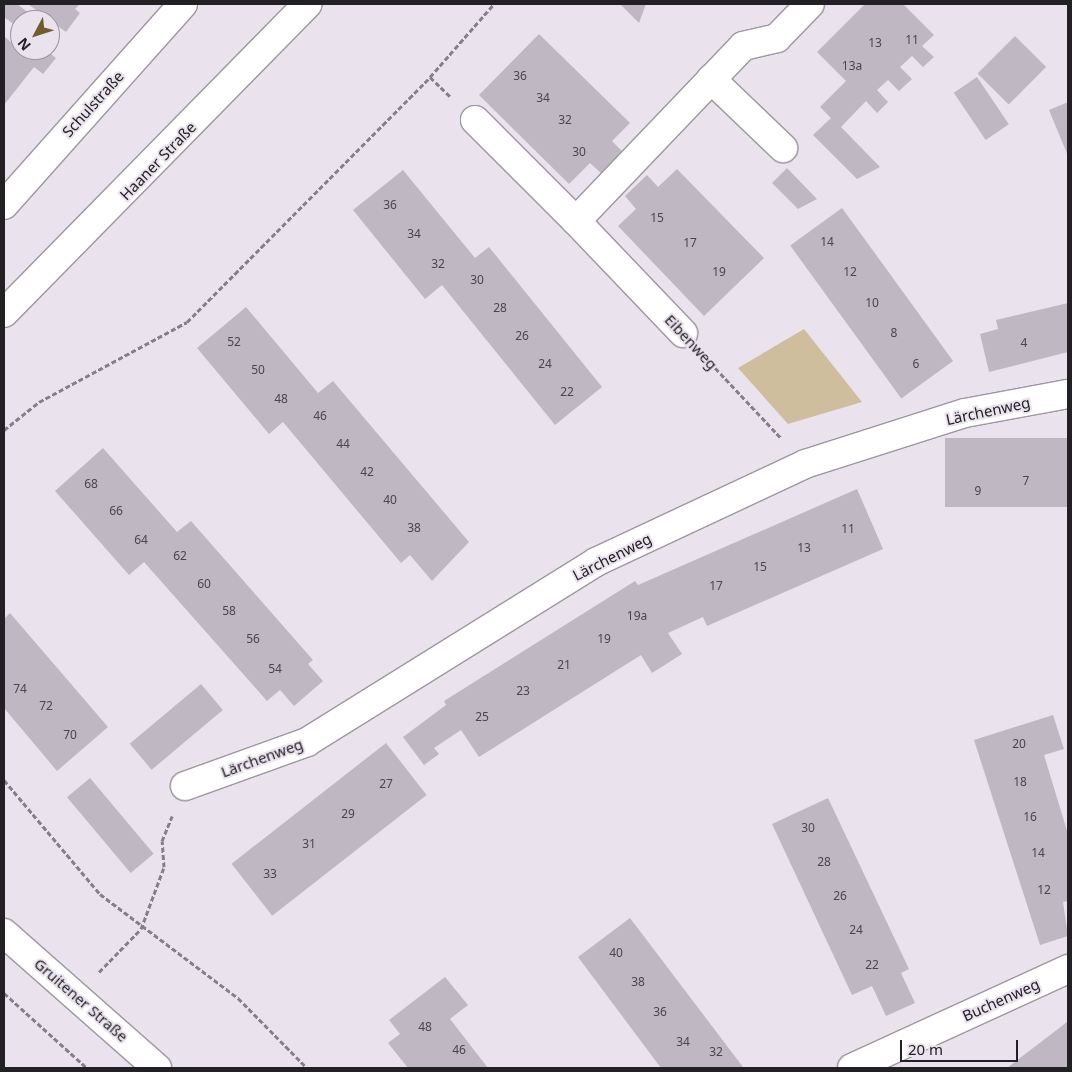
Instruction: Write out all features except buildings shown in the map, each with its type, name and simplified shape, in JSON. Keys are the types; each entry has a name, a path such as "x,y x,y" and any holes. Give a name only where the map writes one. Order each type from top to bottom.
{"street":[{"name":"Schulstraße","path":"4,205 183,4"},
{"name":"Haaner Straße","path":"4,313 308,4"},
{"path":"576,221 743,46 777,38 810,4"},
{"path":"712,79 783,148"},
{"name":"Eibenweg","path":"475,120 684,333"},
{"name":"Lärchenweg","path":"185,786 307,742 596,562 805,464 965,413 1068,394"},
{"name":"Gruitener Straße","path":"4,933 77,994 157,1068"},
{"name":"Buchenweg","path":"852,1068 1068,969"}],"path":[{"path":"4,430 39,402 187,322 430,76 494,4"},
{"name":"Eibenweg","path":"684,333 805,464"},
{"path":"4,780 100,894 141,929 238,998 308,1068"},
{"path":"77,994 141,929 164,867 162,841 185,786"},
{"path":"4,993 87,1068"}],"shaded area":[{"path":"804,329 862,402 788,424 738,368"}]}
